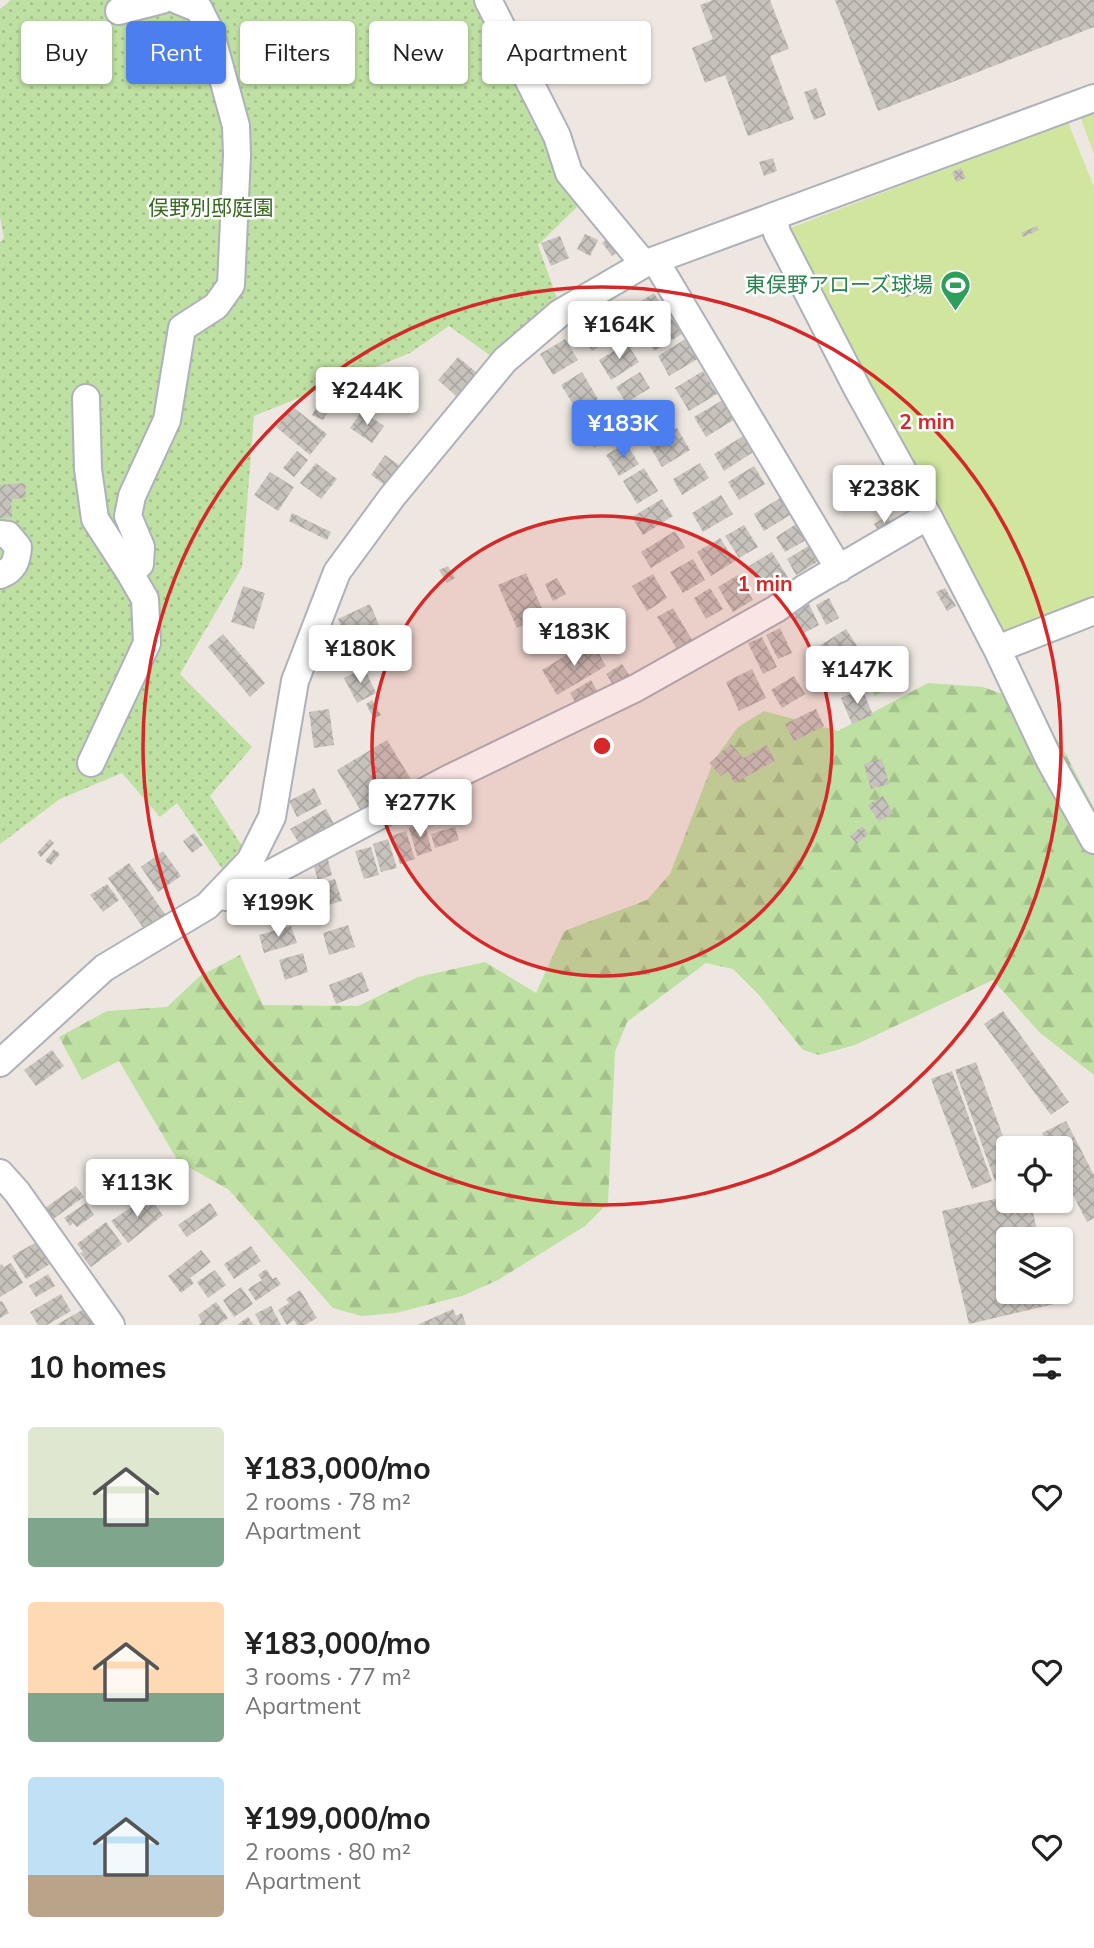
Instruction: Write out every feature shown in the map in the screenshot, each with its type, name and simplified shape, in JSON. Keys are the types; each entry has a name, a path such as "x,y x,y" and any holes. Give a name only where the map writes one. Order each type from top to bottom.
{"street":[{"path":"119,11 162,0"},
{"path":"130,573 140,564 141,547 128,516 132,496 167,420 182,328 216,306 231,285 236,126 210,31 199,9 177,0"},
{"path":"488,0 557,136 569,173 649,262 839,569"},
{"path":"207,906 250,861 272,817 295,681 337,572 392,497 505,360 560,313 649,262 1094,98"},
{"path":"774,218 777,233 858,390 928,516 997,649 1050,761 1094,840"},
{"path":"86,398 88,469 95,519 145,599 147,643 91,763"},
{"path":"0,1063 104,968 207,906 448,779 636,688 719,642 928,516"},
{"path":"0,534 8,535 18,547 18,560 9,572 0,575"},
{"path":"997,649 1094,611"},
{"path":"0,1173 18,1192 111,1325"}],"green space":[{"name":"俣野別邸庭園","path":"11,0 475,0 486,21 482,21 482,84 521,84 584,200 538,245 557,298 491,356 449,326 410,353 254,416 242,567 180,674 252,747 210,796 242,846 223,870 177,803 160,817 122,773 60,799 0,844 0,242 4,238 0,217 0,9"},
{"path":"1094,111 1094,154 1080,116"},
{"name":"東俣野アローズ球場","path":"1068,122 1094,187 1094,611 997,649 777,233"},
{"path":"874,655 894,685 875,696 856,666"},
{"path":"928,683 983,687 1031,704 1061,745 1094,808 1094,1075 1039,1032 993,980 855,1045 819,1055 803,1050 759,995 733,969 706,963 627,1022 615,1052 608,1203 585,1226 498,1280 462,1296 396,1313 361,1316 333,1308 229,1190 178,1161 119,1061 82,1080 59,1037 107,1011 167,1007 200,976 240,955 263,1005 358,1006 418,977 485,962 536,993 564,931 647,900 670,874 714,760 738,727 764,711 838,731"}],"building":[{"path":"713,0 770,0 789,49 770,56 794,119 748,136 725,75 705,83 692,48 713,39 700,5"},
{"path":"835,0 1094,0 1094,27 878,111"},
{"path":"816,88 826,115 814,120 804,92"},
{"path":"773,158 777,171 764,176 759,162"},
{"path":"961,168 966,178 956,182 952,172"},
{"path":"1037,226 1039,230 1023,237 1021,233"},
{"path":"585,234 598,240 590,256 577,249"},
{"path":"560,236 569,258 551,266 541,243"},
{"path":"612,236 622,248 612,256 602,243"},
{"path":"909,273 917,293 905,298 896,278"},
{"path":"654,293 664,309 640,324 630,308"},
{"path":"669,314 682,334 654,351 642,331"},
{"path":"609,315 620,334 592,351 580,333"},
{"path":"687,338 699,358 669,376 658,356"},
{"path":"565,339 578,360 553,375 540,354"},
{"path":"627,343 639,362 611,380 599,360"},
{"path":"458,357 477,373 456,396 438,380"},
{"path":"703,371 717,394 689,411 675,388"},
{"path":"582,372 598,399 578,412 561,385"},
{"path":"640,372 650,388 626,403 616,387"},
{"path":"359,384 363,387 356,399 351,395"},
{"path":"341,389 346,398 331,406 326,398"},
{"path":"726,398 738,417 706,437 694,417"},
{"path":"659,400 672,421 645,437 632,417"},
{"path":"318,404 329,410 323,420 312,415"},
{"path":"293,407 327,434 310,455 276,427"},
{"path":"362,411 384,426 372,443 350,428"},
{"path":"612,415 622,431 594,448 584,432"},
{"path":"677,428 690,450 662,467 649,445"},
{"path":"748,433 758,449 724,471 714,454"},
{"path":"626,443 639,464 619,476 606,455"},
{"path":"297,451 308,460 294,477 283,468"},
{"path":"385,455 399,465 385,485 371,475"},
{"path":"316,463 337,479 321,499 300,483"},
{"path":"700,463 709,478 682,495 673,479"},
{"path":"754,466 765,484 739,500 728,482"},
{"path":"644,468 658,491 637,504 623,481"},
{"path":"270,472 294,487 278,511 254,495"},
{"path":"25,483 26,498 11,499 12,517 0,518 0,485"},
{"path":"721,495 733,514 703,532 692,513"},
{"path":"780,498 790,515 764,531 754,514"},
{"path":"662,499 673,516 643,535 632,517"},
{"path":"292,513 331,532 327,540 289,521"},
{"path":"887,516 893,527 881,534 874,524"},
{"path":"796,524 806,540 785,552 776,537"},
{"path":"744,525 758,547 739,558 725,536"},
{"path":"675,531 685,547 651,568 641,552"},
{"path":"720,538 735,561 711,576 697,552"},
{"path":"810,545 819,561 796,575 787,559"},
{"path":"772,552 789,579 766,593 749,566"},
{"path":"693,559 705,580 683,593 670,572"},
{"path":"448,566 455,578 447,583 439,570"},
{"path":"526,573 545,615 517,628 498,585"},
{"path":"653,574 667,598 647,611 632,586"},
{"path":"738,575 753,600 733,612 718,587"},
{"path":"557,578 566,594 553,601 545,584"},
{"path":"243,586 265,593 254,629 231,622"},
{"path":"710,588 723,609 706,619 694,598"},
{"path":"945,588 956,606 947,611 936,592"},
{"path":"829,598 839,618 826,625 816,605"},
{"path":"370,604 379,625 347,639 338,619"},
{"path":"809,604 819,625 802,634 792,613"},
{"path":"673,608 692,640 677,649 657,617"},
{"path":"780,628 792,653 778,659 766,635"},
{"path":"336,629 345,646 332,653 323,635"},
{"path":"846,629 859,649 829,668 816,648"},
{"path":"223,634 265,683 250,697 208,647"},
{"path":"762,637 777,667 763,674 748,643"},
{"path":"591,640 606,666 557,695 542,670"},
{"path":"622,664 630,676 614,686 606,674"},
{"path":"364,668 376,693 357,703 344,678"},
{"path":"752,669 766,698 739,711 726,682"},
{"path":"794,676 805,694 782,708 771,690"},
{"path":"591,680 598,692 577,705 570,693"},
{"path":"862,689 873,715 852,724 841,698"},
{"path":"372,700 381,715 374,719 366,704"},
{"path":"329,709 334,745 314,748 309,712"},
{"path":"816,709 824,726 794,741 785,724"},
{"path":"387,740 412,781 361,811 337,770"},
{"path":"731,744 743,758 767,745 775,761 734,783 728,771 721,776 709,763"},
{"path":"882,759 889,784 871,789 864,764"},
{"path":"314,788 322,804 297,817 289,801"},
{"path":"883,796 893,813 879,822 868,805"},
{"path":"449,799 455,817 434,824 428,805"},
{"path":"326,809 335,826 300,845 290,829"},
{"path":"424,823 432,851 417,856 409,828"},
{"path":"862,826 868,834 857,844 850,836"},
{"path":"455,827 459,840 435,848 431,834"},
{"path":"406,831 415,859 400,864 391,836"},
{"path":"194,833 203,845 192,853 183,841"},
{"path":"50,839 54,843 41,857 37,853"},
{"path":"388,839 397,868 381,872 373,844"},
{"path":"371,847 379,875 364,879 355,851"},
{"path":"54,849 60,854 51,865 45,861"},
{"path":"163,851 181,876 158,892 141,867"},
{"path":"327,856 332,875 318,880 312,861"},
{"path":"129,863 165,914 144,929 108,878"},
{"path":"335,879 342,901 315,909 309,887"},
{"path":"107,884 119,900 103,912 90,895"},
{"path":"348,925 355,947 329,955 323,933"},
{"path":"291,926 297,943 264,953 259,935"},
{"path":"303,953 308,972 285,980 279,960"},
{"path":"362,972 369,991 336,1004 329,985"},
{"path":"1003,1011 1069,1102 1051,1115 984,1024"},
{"path":"52,1050 64,1066 36,1086 24,1070"},
{"path":"976,1062 1003,1136 996,1136 995,1181 955,1070"},
{"path":"952,1071 992,1181 972,1189 931,1079"},
{"path":"1066,1121 1094,1175 1094,1218 1087,1222 1073,1195 1073,1136 1043,1136 1042,1133"},
{"path":"76,1186 84,1197 53,1219 45,1208"},
{"path":"148,1196 163,1215 128,1243 111,1221"},
{"path":"996,1199 996,1213 1033,1213 1036,1227 996,1227 996,1304 1054,1304 969,1324 942,1211"},
{"path":"86,1203 94,1215 77,1227 73,1223 70,1226 64,1218"},
{"path":"210,1203 218,1215 187,1237 178,1225"},
{"path":"106,1222 122,1244 91,1267 80,1253 83,1252 77,1244"},
{"path":"40,1240 53,1262 26,1279 12,1256"},
{"path":"251,1246 261,1261 234,1279 224,1264"},
{"path":"201,1250 211,1262 190,1278 194,1283 181,1293 168,1276"},
{"path":"11,1263 23,1283 0,1297 0,1265 4,1267"},
{"path":"266,1269 273,1279 276,1277 281,1284 256,1301 248,1289 262,1280 258,1275"},
{"path":"215,1270 226,1285 208,1298 197,1282"},
{"path":"48,1274 55,1286 36,1297 29,1286"},
{"path":"241,1287 253,1304 234,1317 223,1300"},
{"path":"300,1290 317,1318 305,1325 297,1325 294,1320 287,1325 278,1310 289,1303 286,1299"},
{"path":"61,1294 71,1311 47,1325 38,1325 30,1312"},
{"path":"2,1301 9,1313 0,1318 0,1302"},
{"path":"216,1302 228,1318 218,1325 198,1325 202,1322 198,1315"},
{"path":"271,1306 281,1325 261,1325 255,1314"},
{"path":"84,1309 96,1325 56,1325"},
{"path":"453,1309 456,1316 462,1313 466,1325 417,1325"},
{"path":"248,1317 254,1325 237,1325"}],"place":[{"name":"東俣野アローズ球場","path":"956,312"}]}
